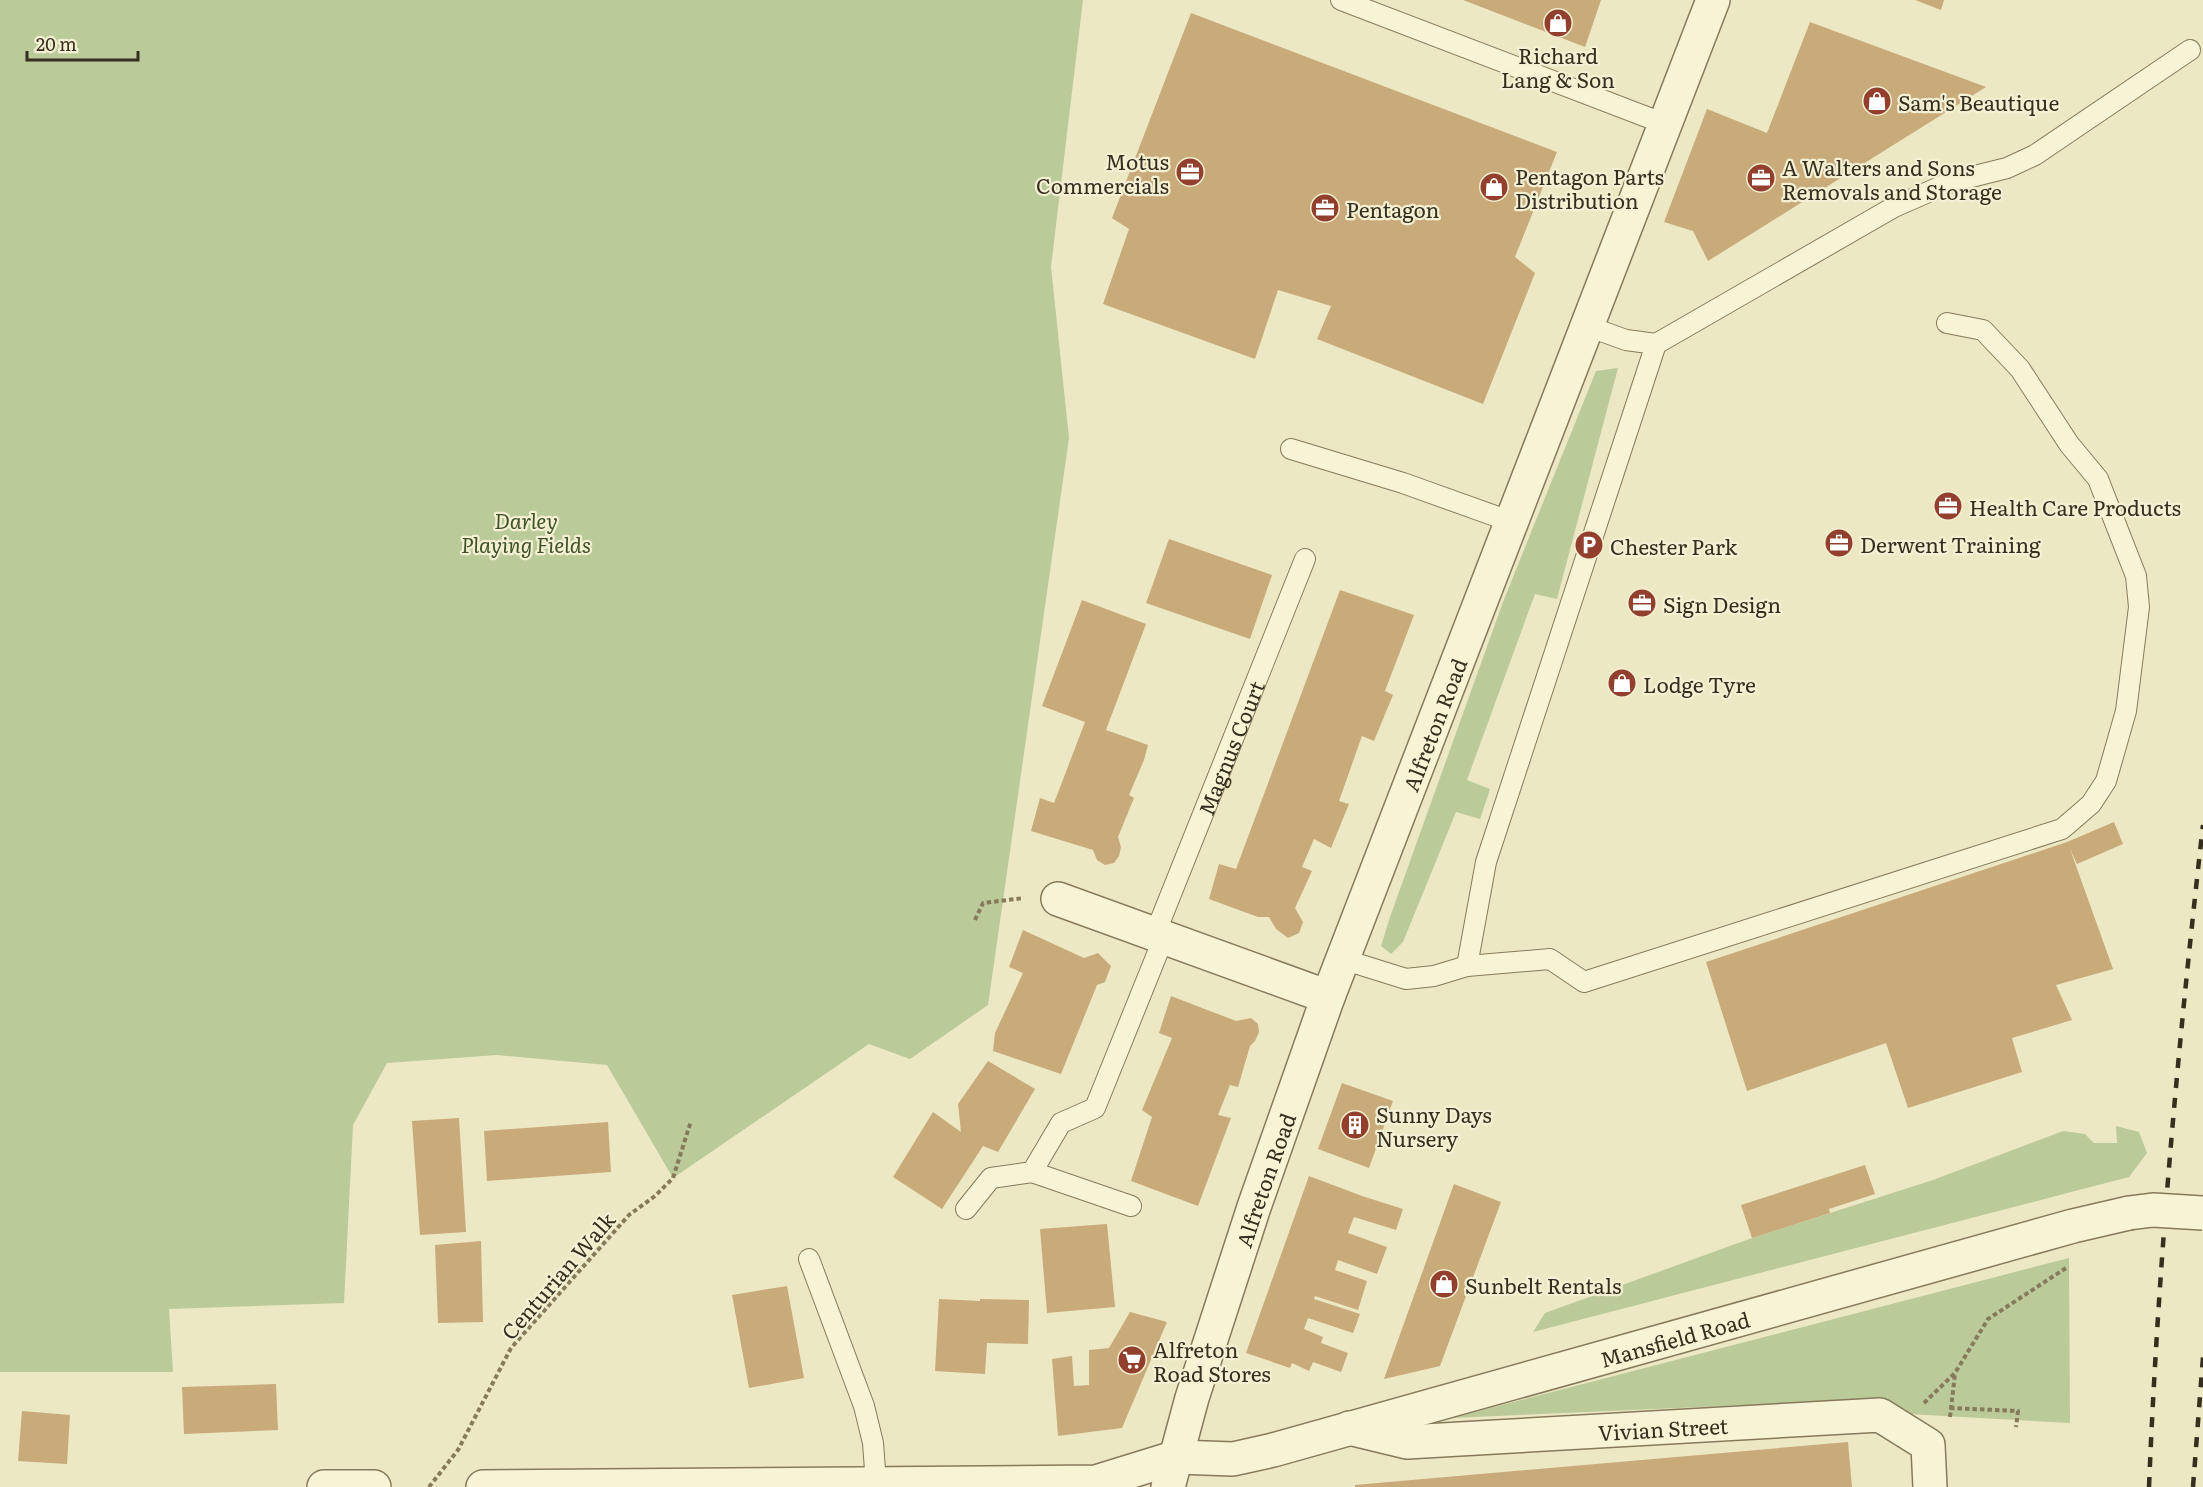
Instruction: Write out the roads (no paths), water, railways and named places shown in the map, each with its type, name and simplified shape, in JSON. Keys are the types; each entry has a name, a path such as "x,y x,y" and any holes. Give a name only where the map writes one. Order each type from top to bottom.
{"street":[{"name":"Alfreton Road","path":"1172,1472 1192,1398 1328,997 1713,0"},
{"path":"1058,899 1328,997"},
{"name":"Mansfield Road","path":"483,1487 1096,1482 1172,1472 1273,1450 2073,1226 2153,1210 2203,1213"},
{"name":"Vivian Street","path":"1349,1428 1407,1442 1880,1415 1928,1445 1930,1487"},
{"path":"324,1487 374,1487"}],"lane":[{"path":"1341,0 1665,124"},
{"path":"1587,326 1626,340 1656,344 1894,207 1951,182 2007,168 2036,155 2190,50"},
{"path":"1342,959 1406,979 1434,975 1467,966 1550,959 1584,982 2062,829 2091,804 2106,781 2126,711 2139,607 2136,576 2098,479 2069,444 2020,369 1983,330 1947,322"},
{"path":"1467,966 1486,862 1656,344"},
{"path":"1291,449 1403,483 1512,522"},
{"name":"Magnus Court","path":"1032,1172 1060,1123 1095,1108 1159,935 1305,559"},
{"path":"966,1209 990,1178 1032,1172 1131,1206"},
{"path":"809,1259 864,1406 873,1443 876,1483"}],"railway":[{"path":"2149,1487 2170,1156 2203,825"},
{"path":"2193,1487 2203,1357"}],"place":[{"name":"Richard Lang & Son","path":"1558,23"},
{"name":"Sam's Beautique","path":"1877,101"},
{"name":"Motus Commercials","path":"1190,172"},
{"name":"A Walters and Sons Removals and Storage","path":"1761,178"},
{"name":"Pentagon Parts Distribution","path":"1494,187"},
{"name":"Pentagon","path":"1325,208"},
{"name":"Health Care Products","path":"1948,506"},
{"name":"Derwent Training","path":"1839,543"},
{"name":"Chester Park","path":"1589,545"},
{"name":"Sign Design","path":"1642,603"},
{"name":"Lodge Tyre","path":"1622,683"},
{"name":"Sunny Days Nursery","path":"1355,1125"},
{"name":"Sunbelt Rentals","path":"1444,1284"},
{"name":"Alfreton Road Stores","path":"1132,1360"}],"park label":[{"name":"Darley Playing Fields","path":"526,531"}]}
